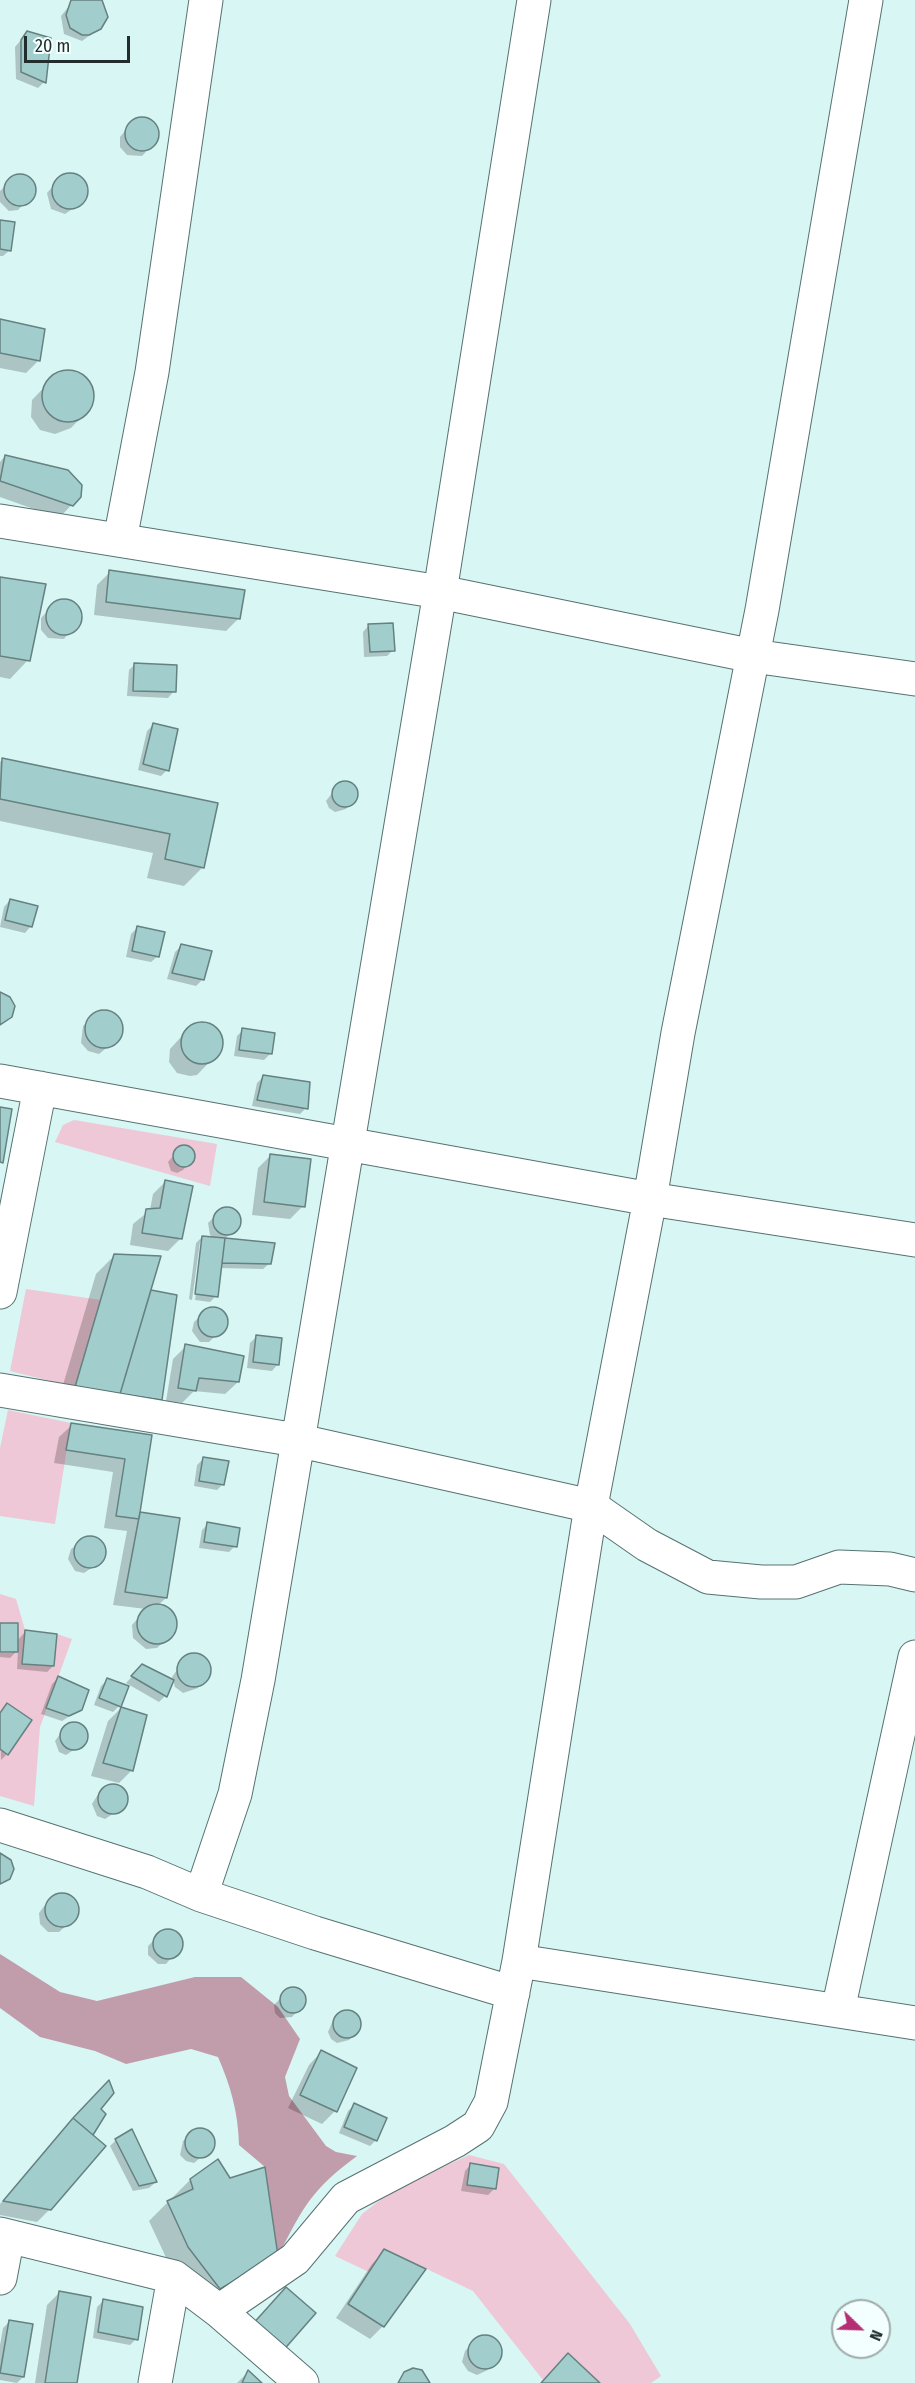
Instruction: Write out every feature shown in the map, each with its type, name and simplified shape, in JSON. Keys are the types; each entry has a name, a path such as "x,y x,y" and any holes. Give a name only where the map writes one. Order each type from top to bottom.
{"street":[{"path":"120,540 152,372 206,0"},
{"path":"201,1895 238,1783 258,1680 296,1440 440,592 534,0"},
{"path":"219,2311 295,2259 346,2198 455,2141 478,2126 491,2102 519,1961 591,1506 650,1199 678,1033 753,656 866,0"},
{"path":"0,520 440,592 753,656 915,679"},
{"path":"0,1081 650,1199 915,1240"},
{"path":"0,1292 40,1088"},
{"path":"0,1390 296,1440 591,1506 647,1545 708,1577 761,1582 796,1582 839,1567 890,1569 915,1575"},
{"path":"838,2010 915,1657"},
{"path":"0,1825 147,1872 201,1895 513,1993"},
{"path":"519,1961 915,2023"},
{"path":"0,2278 4,2235 174,2277 219,2311 302,2383"},
{"path":"155,2383 174,2277"}],"shaded area":[{"path":"74,1120 217,1144 210,1186 55,1142 63,1125"},
{"path":"26,1289 101,1300 75,1387 10,1371"},
{"path":"8,1410 71,1423 55,1524 0,1516 0,1448"},
{"path":"0,1594 16,1599 25,1630 57,1634 72,1639 40,1727 34,1806 0,1796"},
{"path":"0,1954 60,1992 97,2001 195,1977 241,1977 278,2007 300,2039 285,2077 289,2096 326,2146 336,2152 357,2156 329,2179 310,2200 278,2256 265,2167 239,2145 233,2100 218,2057 191,2049 126,2064 95,2051 40,2037 0,2008"},
{"path":"469,2155 504,2164 630,2324 661,2376 651,2383 600,2383 568,2353 543,2380 473,2291 385,2249 369,2272 335,2256 362,2214 393,2190"}],"building":[{"path":"71,0 102,0 108,17 101,29 89,35 82,35 70,28 66,15"},
{"path":"27,31 51,38 46,83 21,72 21,40"},
{"path":"142,117 154,122 159,134 154,146 142,151 130,146 125,134 130,122"},
{"path":"70,173 83,178 88,191 83,204 70,209 57,204 52,191 57,178"},
{"path":"20,174 31,179 36,190 31,201 20,206 9,201 4,190 9,179"},
{"path":"0,220 15,222 11,251 0,249"},
{"path":"0,319 45,329 40,361 0,353"},
{"path":"68,370 82,374 90,382 94,396 90,410 82,418 68,422 54,418 46,410 42,396 46,382 54,374"},
{"path":"5,455 68,470 82,485 81,497 73,506 0,481"},
{"path":"109,570 245,590 240,619 106,602"},
{"path":"0,577 46,584 30,661 0,656"},
{"path":"64,599 77,604 82,617 77,630 64,635 51,630 46,617 51,604"},
{"path":"393,623 395,651 370,652 368,624"},
{"path":"134,663 177,665 176,692 133,691"},
{"path":"153,723 178,729 169,771 143,764"},
{"path":"2,758 218,803 204,868 165,859 170,834 0,799"},
{"path":"345,781 354,785 358,794 354,803 345,807 336,803 332,794 336,785"},
{"path":"10,899 38,906 32,927 5,920"},
{"path":"137,926 165,932 159,957 132,951"},
{"path":"181,944 212,951 204,980 172,973"},
{"path":"0,992 10,997 15,1006 12,1017 0,1025"},
{"path":"104,1010 117,1016 123,1029 117,1042 104,1048 91,1042 85,1029 91,1016"},
{"path":"202,1022 210,1023 217,1028 222,1035 222,1051 217,1058 210,1063 202,1064 194,1063 187,1058 182,1051 181,1043 182,1035 187,1028 194,1023"},
{"path":"242,1028 275,1033 272,1054 239,1050"},
{"path":"263,1075 310,1082 308,1109 257,1100"},
{"path":"0,1107 12,1109 3,1163 0,1162"},
{"path":"184,1145 192,1148 195,1156 192,1164 184,1167 176,1164 173,1156 176,1148"},
{"path":"270,1154 311,1159 305,1207 264,1202"},
{"path":"165,1180 193,1186 182,1239 142,1233 146,1209 160,1208"},
{"path":"227,1207 237,1211 241,1221 237,1231 227,1235 217,1231 213,1221 217,1211"},
{"path":"202,1236 225,1238 218,1297 195,1294"},
{"path":"225,1238 275,1243 271,1264 222,1263"},
{"path":"114,1254 161,1256 120,1394 75,1387"},
{"path":"151,1290 177,1295 162,1400 120,1394"},
{"path":"213,1307 224,1311 228,1322 224,1333 213,1337 202,1333 198,1322 202,1311"},
{"path":"256,1335 282,1338 279,1365 253,1362"},
{"path":"185,1344 244,1356 239,1382 199,1378 196,1391 178,1388"},
{"path":"71,1423 152,1435 139,1519 116,1516 125,1459 66,1450"},
{"path":"203,1457 229,1461 224,1485 199,1481"},
{"path":"140,1512 180,1518 167,1598 125,1592"},
{"path":"207,1522 240,1528 237,1547 204,1542"},
{"path":"90,1536 101,1541 106,1552 101,1563 90,1568 79,1563 74,1552 79,1541"},
{"path":"157,1604 171,1610 177,1624 171,1638 157,1644 143,1638 137,1624 143,1610"},
{"path":"0,1623 18,1623 18,1652 0,1652"},
{"path":"25,1630 57,1634 54,1666 22,1664"},
{"path":"194,1653 206,1658 211,1670 206,1682 194,1687 182,1682 177,1670 182,1658"},
{"path":"142,1664 174,1680 167,1697 131,1676"},
{"path":"58,1676 89,1690 82,1710 69,1716 46,1708"},
{"path":"107,1678 129,1686 121,1707 99,1698"},
{"path":"7,1703 32,1720 8,1755 0,1749 0,1713"},
{"path":"121,1707 147,1715 133,1771 103,1763"},
{"path":"74,1722 84,1726 88,1736 84,1746 74,1750 64,1746 60,1736 64,1726"},
{"path":"113,1784 124,1788 128,1799 124,1810 113,1814 102,1810 98,1799 102,1788"},
{"path":"0,1853 11,1860 14,1869 10,1879 0,1884"},
{"path":"62,1893 74,1898 79,1910 74,1922 62,1927 50,1922 45,1910 50,1898"},
{"path":"168,1929 174,1930 182,1938 182,1950 174,1958 168,1959 162,1958 154,1950 153,1944 154,1938 162,1930"},
{"path":"293,1987 302,1991 306,2000 302,2009 293,2013 284,2009 280,2000 284,1991"},
{"path":"347,2010 357,2014 361,2024 357,2034 347,2038 337,2034 333,2024 337,2014"},
{"path":"321,2050 357,2068 337,2112 300,2095"},
{"path":"109,2080 114,2093 101,2109 106,2114 93,2135 73,2118"},
{"path":"354,2103 387,2118 377,2141 344,2127"},
{"path":"73,2118 106,2146 51,2210 3,2201"},
{"path":"200,2128 206,2129 214,2137 214,2149 206,2157 200,2158 194,2157 186,2149 185,2143 186,2137 194,2129"},
{"path":"132,2129 157,2182 139,2186 115,2139"},
{"path":"218,2159 230,2178 265,2167 278,2256 220,2289 188,2247 167,2201 193,2189 190,2179"},
{"path":"470,2163 499,2168 496,2189 467,2185"},
{"path":"384,2249 426,2269 384,2327 348,2304"},
{"path":"286,2287 316,2313 281,2353 251,2326"},
{"path":"59,2291 91,2297 77,2383 45,2383"},
{"path":"103,2299 143,2307 138,2340 98,2332"},
{"path":"9,2320 33,2324 24,2377 0,2373"},
{"path":"485,2335 497,2340 502,2352 497,2364 485,2369 473,2364 468,2352 473,2340"},
{"path":"568,2353 600,2383 541,2383"},
{"path":"413,2368 422,2370 430,2383 398,2383 404,2372"},
{"path":"248,2370 262,2383 242,2383"}]}
